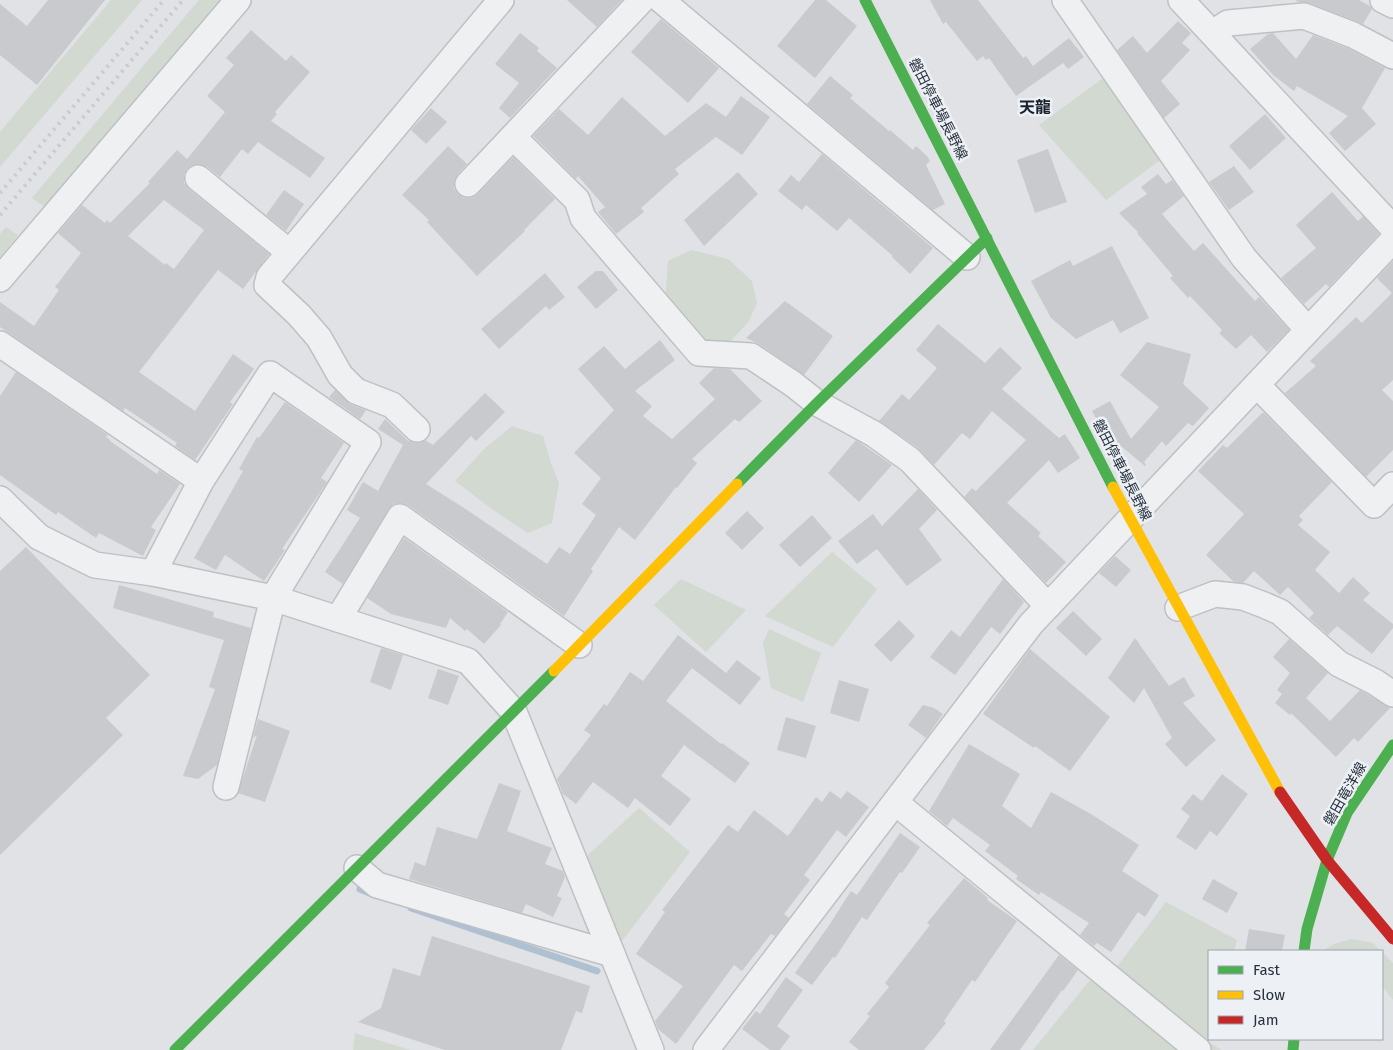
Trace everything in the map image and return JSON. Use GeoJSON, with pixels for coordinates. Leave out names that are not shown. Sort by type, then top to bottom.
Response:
{"type":"FeatureCollection","features":[{"type":"Feature","properties":{"kind":"street"},"geometry":{"type":"LineString","coordinates":[[0,279],[238,0]]}},
{"type":"Feature","properties":{"kind":"street"},"geometry":{"type":"LineString","coordinates":[[417,429],[392,405],[356,391],[340,375],[319,338],[299,315],[267,285],[269,277],[289,252],[502,0]]}},
{"type":"Feature","properties":{"kind":"street"},"geometry":{"type":"LineString","coordinates":[[468,184],[642,0]]}},
{"type":"Feature","properties":{"kind":"street"},"geometry":{"type":"LineString","coordinates":[[661,0],[967,258]]}},
{"type":"Feature","properties":{"kind":"street","name":"磐田停車場長野線"},"geometry":{"type":"LineString","coordinates":[[865,0],[1130,521],[1282,795],[1327,860],[1393,939]]}},
{"type":"Feature","properties":{"kind":"street"},"geometry":{"type":"LineString","coordinates":[[1065,0],[1244,258],[1308,330]]}},
{"type":"Feature","properties":{"kind":"street"},"geometry":{"type":"LineString","coordinates":[[1181,0],[1393,228]]}},
{"type":"Feature","properties":{"kind":"street"},"geometry":{"type":"LineString","coordinates":[[1383,0],[1393,5]]}},
{"type":"Feature","properties":{"kind":"street"},"geometry":{"type":"LineString","coordinates":[[1213,33],[1228,23],[1304,16],[1353,35],[1393,56]]}},
{"type":"Feature","properties":{"kind":"street"},"geometry":{"type":"LineString","coordinates":[[513,137],[577,200],[583,218],[699,354],[751,356],[793,384],[817,403],[874,434],[910,460],[1048,606]]}},
{"type":"Feature","properties":{"kind":"street"},"geometry":{"type":"LineString","coordinates":[[198,178],[289,252]]}},
{"type":"Feature","properties":{"kind":"street"},"geometry":{"type":"LineString","coordinates":[[175,1050],[514,712],[817,403],[987,238]]}},
{"type":"Feature","properties":{"kind":"street"},"geometry":{"type":"LineString","coordinates":[[706,1050],[1025,632],[1393,240]]}},
{"type":"Feature","properties":{"kind":"street"},"geometry":{"type":"LineString","coordinates":[[0,344],[201,481]]}},
{"type":"Feature","properties":{"kind":"street"},"geometry":{"type":"LineString","coordinates":[[153,573],[201,481],[270,374],[368,442],[273,598],[226,787]]}},
{"type":"Feature","properties":{"kind":"street"},"geometry":{"type":"LineString","coordinates":[[1257,385],[1374,505],[1393,485]]}},
{"type":"Feature","properties":{"kind":"street"},"geometry":{"type":"LineString","coordinates":[[0,499],[39,537],[95,565],[153,573],[273,598],[468,661],[514,712],[651,1050]]}},
{"type":"Feature","properties":{"kind":"street"},"geometry":{"type":"LineString","coordinates":[[338,619],[400,517],[579,645]]}},
{"type":"Feature","properties":{"kind":"street"},"geometry":{"type":"LineString","coordinates":[[1178,608],[1215,594],[1243,597],[1264,605],[1280,612],[1338,664],[1375,682],[1393,694]]}},
{"type":"Feature","properties":{"kind":"street","name":"磐田竜洋線"},"geometry":{"type":"LineString","coordinates":[[1327,860],[1347,813],[1393,745]]}},
{"type":"Feature","properties":{"kind":"street"},"geometry":{"type":"LineString","coordinates":[[896,803],[1198,1050]]}},
{"type":"Feature","properties":{"kind":"street"},"geometry":{"type":"LineString","coordinates":[[1304,950],[1308,928],[1327,860]]}},
{"type":"Feature","properties":{"kind":"street"},"geometry":{"type":"LineString","coordinates":[[357,868],[377,885],[612,954]]}},
{"type":"Feature","properties":{"kind":"shaded area"},"geometry":{"type":"Polygon","coordinates":[[[111,0],[142,0],[0,167],[0,132],[111,0]]]}},
{"type":"Feature","properties":{"kind":"shaded area"},"geometry":{"type":"Polygon","coordinates":[[[199,0],[224,0],[46,208],[32,198],[199,0]]]}},
{"type":"Feature","properties":{"kind":"shaded area"},"geometry":{"type":"Polygon","coordinates":[[[1113,71],[1170,153],[1106,200],[1039,125],[1113,71]]]}},
{"type":"Feature","properties":{"kind":"shaded area"},"geometry":{"type":"Polygon","coordinates":[[[6,227],[18,235],[0,257],[0,234],[6,227]]]}},
{"type":"Feature","properties":{"kind":"shaded area"},"geometry":{"type":"Polygon","coordinates":[[[691,250],[728,259],[752,281],[757,303],[749,321],[719,354],[694,348],[665,302],[668,261],[691,250]]]}},
{"type":"Feature","properties":{"kind":"shaded area"},"geometry":{"type":"Polygon","coordinates":[[[512,426],[543,436],[559,483],[552,523],[528,533],[455,481],[485,448],[512,426]]]}},
{"type":"Feature","properties":{"kind":"shaded area"},"geometry":{"type":"Polygon","coordinates":[[[832,552],[877,589],[833,647],[765,616],[832,552]]]}},
{"type":"Feature","properties":{"kind":"shaded area"},"geometry":{"type":"Polygon","coordinates":[[[681,579],[746,610],[706,652],[654,605],[681,579]]]}},
{"type":"Feature","properties":{"kind":"shaded area"},"geometry":{"type":"Polygon","coordinates":[[[769,629],[821,653],[803,702],[771,688],[763,643],[769,629]]]}},
{"type":"Feature","properties":{"kind":"shaded area"},"geometry":{"type":"Polygon","coordinates":[[[639,808],[690,852],[612,954],[576,866],[639,808]]]}},
{"type":"Feature","properties":{"kind":"shaded area"},"geometry":{"type":"Polygon","coordinates":[[[1166,902],[1237,940],[1234,950],[1208,950],[1208,1040],[1221,1050],[1033,1050],[1099,969],[1110,976],[1166,902]]]}},
{"type":"Feature","properties":{"kind":"shaded area"},"geometry":{"type":"Polygon","coordinates":[[[1352,939],[1373,943],[1380,950],[1324,950],[1334,944],[1352,939]]]}},
{"type":"Feature","properties":{"kind":"shaded area"},"geometry":{"type":"Polygon","coordinates":[[[1383,953],[1393,963],[1393,1000],[1383,987],[1383,953]]]}},
{"type":"Feature","properties":{"kind":"shaded area"},"geometry":{"type":"Polygon","coordinates":[[[355,1033],[410,1050],[353,1050],[355,1033]]]}},
{"type":"Feature","properties":{"kind":"building"},"geometry":{"type":"Polygon","coordinates":[[[48,0],[105,0],[37,85],[0,55],[0,4],[27,26],[48,0]]]}},
{"type":"Feature","properties":{"kind":"building"},"geometry":{"type":"Polygon","coordinates":[[[567,0],[622,0],[597,27],[567,0]]]}},
{"type":"Feature","properties":{"kind":"building"},"geometry":{"type":"Polygon","coordinates":[[[815,0],[826,0],[857,26],[815,78],[777,46],[815,0]]]}},
{"type":"Feature","properties":{"kind":"building"},"geometry":{"type":"Polygon","coordinates":[[[930,0],[978,0],[1023,58],[1026,56],[1033,66],[1069,38],[1084,57],[1068,69],[1063,63],[1016,96],[989,58],[986,60],[983,56],[977,61],[946,22],[943,24],[930,0]]]}},
{"type":"Feature","properties":{"kind":"building"},"geometry":{"type":"Polygon","coordinates":[[[1295,0],[1359,0],[1372,9],[1363,24],[1309,3],[1295,0]]]}},
{"type":"Feature","properties":{"kind":"building"},"geometry":{"type":"Polygon","coordinates":[[[661,19],[719,68],[688,103],[631,52],[661,19]]]}},
{"type":"Feature","properties":{"kind":"building"},"geometry":{"type":"Polygon","coordinates":[[[1178,21],[1191,33],[1182,43],[1190,50],[1161,81],[1180,104],[1164,118],[1117,50],[1133,36],[1147,53],[1178,21]]]}},
{"type":"Feature","properties":{"kind":"building"},"geometry":{"type":"Polygon","coordinates":[[[251,30],[286,61],[291,55],[310,72],[275,112],[277,114],[271,121],[325,158],[310,178],[258,142],[248,154],[242,149],[220,177],[200,164],[192,165],[184,175],[184,183],[189,189],[269,254],[243,289],[218,270],[139,372],[195,411],[233,354],[254,369],[230,402],[233,404],[195,460],[175,446],[177,443],[125,408],[123,411],[0,327],[0,302],[34,326],[59,290],[55,287],[81,253],[58,233],[82,205],[105,223],[107,220],[110,223],[150,183],[148,182],[177,150],[187,159],[225,112],[207,96],[234,65],[226,58],[251,30]],[[164,200],[128,236],[165,265],[166,263],[174,269],[204,230],[164,200]]]}},
{"type":"Feature","properties":{"kind":"building"},"geometry":{"type":"Polygon","coordinates":[[[520,33],[539,48],[537,51],[557,68],[510,118],[499,108],[519,83],[495,64],[520,33]]]}},
{"type":"Feature","properties":{"kind":"building"},"geometry":{"type":"Polygon","coordinates":[[[1273,33],[1296,59],[1313,35],[1347,48],[1385,68],[1362,108],[1376,124],[1345,151],[1329,133],[1348,116],[1297,86],[1294,91],[1273,75],[1250,49],[1268,34],[1273,33]]]}},
{"type":"Feature","properties":{"kind":"building"},"geometry":{"type":"Polygon","coordinates":[[[830,76],[853,95],[850,98],[889,131],[913,150],[916,146],[927,156],[930,161],[926,165],[945,204],[933,210],[807,104],[830,76]]]}},
{"type":"Feature","properties":{"kind":"building"},"geometry":{"type":"Polygon","coordinates":[[[741,96],[770,117],[742,155],[716,137],[675,169],[679,174],[641,208],[644,212],[616,234],[598,212],[605,207],[578,176],[576,179],[533,136],[559,109],[588,135],[622,97],[665,136],[706,103],[726,117],[741,96]]]}},
{"type":"Feature","properties":{"kind":"building"},"geometry":{"type":"Polygon","coordinates":[[[431,108],[447,122],[426,144],[411,130],[431,108]]]}},
{"type":"Feature","properties":{"kind":"building"},"geometry":{"type":"Polygon","coordinates":[[[1265,114],[1286,138],[1250,170],[1229,146],[1265,114]]]}},
{"type":"Feature","properties":{"kind":"building"},"geometry":{"type":"Polygon","coordinates":[[[448,146],[467,164],[454,181],[454,189],[464,198],[472,198],[478,194],[513,157],[555,199],[525,231],[477,276],[427,222],[429,220],[402,195],[448,146]]]}},
{"type":"Feature","properties":{"kind":"building"},"geometry":{"type":"Polygon","coordinates":[[[1048,149],[1067,202],[1035,213],[1017,160],[1048,149]]]}},
{"type":"Feature","properties":{"kind":"building"},"geometry":{"type":"Polygon","coordinates":[[[822,154],[933,248],[910,274],[893,256],[849,218],[837,231],[806,205],[802,210],[778,191],[791,175],[799,182],[822,154]]]}},
{"type":"Feature","properties":{"kind":"building"},"geometry":{"type":"Polygon","coordinates":[[[1234,166],[1254,192],[1229,210],[1209,182],[1234,166]]]}},
{"type":"Feature","properties":{"kind":"building"},"geometry":{"type":"Polygon","coordinates":[[[738,172],[758,194],[704,246],[684,220],[738,172]]]}},
{"type":"Feature","properties":{"kind":"building"},"geometry":{"type":"Polygon","coordinates":[[[1158,174],[1166,184],[1172,180],[1184,196],[1162,214],[1194,251],[1203,243],[1255,301],[1259,297],[1289,330],[1267,352],[1251,335],[1236,349],[1219,333],[1222,330],[1170,278],[1173,276],[1138,232],[1119,213],[1147,194],[1141,187],[1158,174]]]}},
{"type":"Feature","properties":{"kind":"building"},"geometry":{"type":"Polygon","coordinates":[[[284,190],[304,204],[286,231],[266,215],[284,190]]]}},
{"type":"Feature","properties":{"kind":"building"},"geometry":{"type":"Polygon","coordinates":[[[1332,192],[1358,221],[1363,216],[1379,234],[1329,287],[1326,284],[1304,304],[1281,278],[1316,248],[1296,225],[1332,192]]]}},
{"type":"Feature","properties":{"kind":"building"},"geometry":{"type":"Polygon","coordinates":[[[1112,246],[1149,318],[1120,333],[1113,320],[1076,339],[1051,318],[1031,281],[1070,260],[1073,266],[1112,246]]]}},
{"type":"Feature","properties":{"kind":"building"},"geometry":{"type":"Polygon","coordinates":[[[1393,261],[1393,380],[1382,390],[1393,401],[1393,450],[1366,477],[1285,393],[1316,366],[1310,361],[1356,317],[1362,323],[1392,293],[1377,278],[1393,261]]]}},
{"type":"Feature","properties":{"kind":"building"},"geometry":{"type":"Polygon","coordinates":[[[596,271],[603,271],[618,290],[596,309],[577,287],[596,271]]]}},
{"type":"Feature","properties":{"kind":"building"},"geometry":{"type":"Polygon","coordinates":[[[545,273],[565,297],[549,310],[546,306],[499,349],[481,329],[545,273]]]}},
{"type":"Feature","properties":{"kind":"building"},"geometry":{"type":"Polygon","coordinates":[[[785,301],[833,336],[804,375],[759,344],[746,338],[785,301]]]}},
{"type":"Feature","properties":{"kind":"building"},"geometry":{"type":"Polygon","coordinates":[[[938,324],[985,363],[1000,347],[1022,368],[1002,389],[1059,438],[1065,434],[1080,458],[1058,473],[1049,460],[1007,503],[1041,533],[1038,536],[1066,562],[1046,583],[964,497],[972,488],[976,491],[1026,440],[992,411],[970,439],[962,433],[934,465],[918,448],[879,421],[902,394],[909,400],[937,368],[916,350],[938,324]]]}},
{"type":"Feature","properties":{"kind":"building"},"geometry":{"type":"Polygon","coordinates":[[[660,340],[675,360],[635,391],[652,406],[643,416],[672,439],[715,399],[699,383],[714,368],[730,369],[762,401],[739,422],[735,419],[692,459],[697,463],[635,540],[619,527],[591,569],[593,571],[564,616],[408,505],[402,503],[394,504],[388,510],[343,584],[325,572],[360,518],[347,510],[363,482],[378,491],[403,445],[378,429],[385,419],[407,440],[421,443],[425,440],[433,445],[485,393],[505,412],[476,441],[471,436],[426,484],[547,564],[559,547],[570,554],[596,515],[582,504],[601,478],[574,453],[614,410],[578,369],[604,346],[625,369],[660,340]]]}},
{"type":"Feature","properties":{"kind":"building"},"geometry":{"type":"Polygon","coordinates":[[[1147,342],[1191,354],[1183,384],[1209,408],[1193,426],[1188,423],[1166,446],[1162,441],[1144,462],[1145,466],[1104,432],[1092,411],[1110,401],[1131,439],[1159,407],[1120,375],[1147,342]]]}},
{"type":"Feature","properties":{"kind":"building"},"geometry":{"type":"Polygon","coordinates":[[[16,372],[108,435],[106,437],[110,441],[157,474],[159,470],[180,484],[151,527],[156,530],[143,556],[99,533],[96,538],[58,512],[56,515],[0,475],[0,396],[16,372]]]}},
{"type":"Feature","properties":{"kind":"building"},"geometry":{"type":"Polygon","coordinates":[[[335,390],[350,404],[366,410],[360,419],[329,397],[335,390]]]}},
{"type":"Feature","properties":{"kind":"building"},"geometry":{"type":"Polygon","coordinates":[[[285,402],[344,443],[321,478],[327,482],[282,549],[285,550],[264,581],[225,555],[216,570],[194,558],[243,471],[239,469],[257,437],[259,438],[285,402]]]}},
{"type":"Feature","properties":{"kind":"building"},"geometry":{"type":"Polygon","coordinates":[[[1262,413],[1332,482],[1299,516],[1303,520],[1298,525],[1330,552],[1315,570],[1339,593],[1353,577],[1370,593],[1363,600],[1393,624],[1393,628],[1372,654],[1337,626],[1328,635],[1309,618],[1314,613],[1288,587],[1280,595],[1254,571],[1243,583],[1234,582],[1206,555],[1244,514],[1198,471],[1223,445],[1227,448],[1262,413]]]}},
{"type":"Feature","properties":{"kind":"building"},"geometry":{"type":"Polygon","coordinates":[[[856,440],[892,465],[859,502],[828,473],[856,440]]]}},
{"type":"Feature","properties":{"kind":"building"},"geometry":{"type":"Polygon","coordinates":[[[918,489],[937,510],[919,529],[942,560],[907,586],[877,549],[857,564],[838,541],[873,514],[882,526],[918,489]]]}},
{"type":"Feature","properties":{"kind":"building"},"geometry":{"type":"Polygon","coordinates":[[[747,511],[764,528],[742,550],[725,533],[747,511]]]}},
{"type":"Feature","properties":{"kind":"building"},"geometry":{"type":"Polygon","coordinates":[[[812,515],[832,538],[800,567],[779,545],[812,515]]]}},
{"type":"Feature","properties":{"kind":"building"},"geometry":{"type":"Polygon","coordinates":[[[404,538],[508,612],[501,625],[484,644],[467,629],[465,631],[450,618],[446,628],[391,614],[367,598],[404,538]]]}},
{"type":"Feature","properties":{"kind":"building"},"geometry":{"type":"Polygon","coordinates":[[[26,547],[150,675],[106,718],[123,735],[0,855],[0,571],[26,547]]]}},
{"type":"Feature","properties":{"kind":"building"},"geometry":{"type":"Polygon","coordinates":[[[1115,556],[1131,570],[1116,587],[1099,573],[1115,556]]]}},
{"type":"Feature","properties":{"kind":"building"},"geometry":{"type":"Polygon","coordinates":[[[1003,579],[1024,602],[1000,634],[991,627],[955,675],[930,657],[951,630],[960,637],[1003,579]]]}},
{"type":"Feature","properties":{"kind":"building"},"geometry":{"type":"Polygon","coordinates":[[[119,585],[214,612],[213,617],[251,628],[217,765],[198,779],[183,776],[215,689],[209,687],[224,640],[113,608],[119,585]]]}},
{"type":"Feature","properties":{"kind":"building"},"geometry":{"type":"Polygon","coordinates":[[[1073,611],[1102,639],[1086,656],[1056,628],[1073,611]]]}},
{"type":"Feature","properties":{"kind":"building"},"geometry":{"type":"Polygon","coordinates":[[[899,620],[915,636],[891,662],[874,645],[899,620]]]}},
{"type":"Feature","properties":{"kind":"building"},"geometry":{"type":"Polygon","coordinates":[[[678,635],[726,673],[737,660],[761,678],[740,705],[692,668],[666,701],[721,744],[750,763],[735,783],[684,745],[661,776],[691,799],[670,826],[635,798],[628,808],[593,782],[576,804],[563,794],[557,779],[591,735],[584,730],[604,704],[607,706],[630,672],[643,681],[678,635]]]}},
{"type":"Feature","properties":{"kind":"building"},"geometry":{"type":"Polygon","coordinates":[[[1135,638],[1169,686],[1184,677],[1195,696],[1183,703],[1216,740],[1186,767],[1165,744],[1172,738],[1144,688],[1134,703],[1108,678],[1135,638]]]}},
{"type":"Feature","properties":{"kind":"building"},"geometry":{"type":"Polygon","coordinates":[[[1289,639],[1328,673],[1306,698],[1330,721],[1360,690],[1390,708],[1358,742],[1354,738],[1336,757],[1291,713],[1290,715],[1275,703],[1282,694],[1277,690],[1290,673],[1273,657],[1289,639]]]}},
{"type":"Feature","properties":{"kind":"building"},"geometry":{"type":"Polygon","coordinates":[[[381,648],[403,655],[391,690],[370,682],[381,648]]]}},
{"type":"Feature","properties":{"kind":"building"},"geometry":{"type":"Polygon","coordinates":[[[1030,649],[1110,717],[1070,771],[1035,746],[1034,748],[983,714],[1030,649]]]}},
{"type":"Feature","properties":{"kind":"building"},"geometry":{"type":"Polygon","coordinates":[[[438,669],[459,676],[448,705],[428,698],[438,669]]]}},
{"type":"Feature","properties":{"kind":"building"},"geometry":{"type":"Polygon","coordinates":[[[839,680],[869,689],[859,722],[830,713],[839,680]]]}},
{"type":"Feature","properties":{"kind":"building"},"geometry":{"type":"Polygon","coordinates":[[[923,705],[934,708],[943,714],[926,738],[908,725],[923,705]]]}},
{"type":"Feature","properties":{"kind":"building"},"geometry":{"type":"Polygon","coordinates":[[[786,717],[816,726],[806,758],[777,750],[786,717]]]}},
{"type":"Feature","properties":{"kind":"building"},"geometry":{"type":"Polygon","coordinates":[[[258,719],[290,731],[265,802],[238,793],[257,735],[253,738],[258,719]]]}},
{"type":"Feature","properties":{"kind":"building"},"geometry":{"type":"Polygon","coordinates":[[[969,744],[1020,774],[1002,806],[1031,828],[1051,792],[1091,814],[1139,845],[1122,871],[1159,895],[1145,917],[1138,912],[1111,952],[1097,943],[1094,946],[1080,935],[1089,923],[1041,892],[1039,895],[1016,879],[1018,876],[985,851],[990,845],[953,818],[947,826],[929,811],[969,744]]]}},
{"type":"Feature","properties":{"kind":"building"},"geometry":{"type":"Polygon","coordinates":[[[1222,774],[1248,794],[1217,836],[1210,831],[1196,850],[1176,837],[1190,816],[1181,809],[1193,794],[1202,801],[1222,774]]]}},
{"type":"Feature","properties":{"kind":"building"},"geometry":{"type":"Polygon","coordinates":[[[499,783],[521,791],[507,831],[552,848],[545,864],[563,871],[565,877],[557,896],[562,898],[553,917],[526,904],[522,913],[409,879],[415,862],[425,866],[437,827],[477,839],[499,783]]]}},
{"type":"Feature","properties":{"kind":"building"},"geometry":{"type":"Polygon","coordinates":[[[830,791],[841,799],[847,791],[869,807],[846,837],[837,830],[804,875],[810,880],[784,914],[789,918],[775,936],[771,934],[742,971],[734,965],[676,1044],[658,1029],[655,1021],[683,986],[636,954],[665,912],[662,910],[728,825],[738,832],[754,810],[788,836],[816,797],[822,802],[830,791]]]}},
{"type":"Feature","properties":{"kind":"building"},"geometry":{"type":"Polygon","coordinates":[[[900,833],[920,847],[867,920],[862,917],[835,958],[833,957],[812,985],[795,973],[851,891],[857,895],[900,833]]]}},
{"type":"Feature","properties":{"kind":"building"},"geometry":{"type":"Polygon","coordinates":[[[964,878],[988,898],[987,900],[1017,921],[975,982],[972,980],[944,1021],[946,1023],[924,1050],[859,1050],[849,1042],[870,1016],[867,1014],[889,987],[885,983],[930,925],[927,923],[964,878]]]}},
{"type":"Feature","properties":{"kind":"building"},"geometry":{"type":"Polygon","coordinates":[[[1213,879],[1238,893],[1227,913],[1202,899],[1213,879]]]}},
{"type":"Feature","properties":{"kind":"building"},"geometry":{"type":"Polygon","coordinates":[[[1249,929],[1285,935],[1282,950],[1245,950],[1249,929]]]}},
{"type":"Feature","properties":{"kind":"building"},"geometry":{"type":"Polygon","coordinates":[[[432,936],[590,986],[582,1013],[576,1011],[561,1050],[445,1050],[358,1022],[381,1008],[393,968],[420,976],[432,936]]]}},
{"type":"Feature","properties":{"kind":"building"},"geometry":{"type":"Polygon","coordinates":[[[1059,955],[1078,970],[1063,991],[1020,1050],[990,1050],[1059,955]]]}},
{"type":"Feature","properties":{"kind":"building"},"geometry":{"type":"Polygon","coordinates":[[[786,977],[803,990],[777,1026],[790,1036],[780,1050],[770,1050],[742,1029],[756,1011],[760,1014],[786,977]]]}},
{"type":"Feature","properties":{"kind":"waterway"},"geometry":{"type":"LineString","coordinates":[[360,889],[372,894]]}},
{"type":"Feature","properties":{"kind":"waterway"},"geometry":{"type":"LineString","coordinates":[[411,908],[597,971]]}},
{"type":"Feature","properties":{"kind":"railway"},"geometry":{"type":"LineString","coordinates":[[0,193],[164,0]]}},
{"type":"Feature","properties":{"kind":"railway"},"geometry":{"type":"LineString","coordinates":[[0,215],[183,0]]}},
{"type":"Feature","properties":{"kind":"traffic: fast"},"geometry":{"type":"LineString","coordinates":[[865,0],[1113,487]]}},
{"type":"Feature","properties":{"kind":"traffic: fast"},"geometry":{"type":"LineString","coordinates":[[737,484],[817,403],[987,238]]}},
{"type":"Feature","properties":{"kind":"traffic: fast"},"geometry":{"type":"LineString","coordinates":[[175,1050],[554,671]]}},
{"type":"Feature","properties":{"kind":"traffic: fast"},"geometry":{"type":"LineString","coordinates":[[1304,950],[1307,929],[1327,860],[1347,813],[1393,745]]}},
{"type":"Feature","properties":{"kind":"traffic: fast"},"geometry":{"type":"LineString","coordinates":[[1293,1050],[1294,1040]]}},
{"type":"Feature","properties":{"kind":"traffic: slow"},"geometry":{"type":"LineString","coordinates":[[554,671],[737,484]]}},
{"type":"Feature","properties":{"kind":"traffic: slow"},"geometry":{"type":"LineString","coordinates":[[1113,487],[1280,792]]}},
{"type":"Feature","properties":{"kind":"traffic: jam"},"geometry":{"type":"LineString","coordinates":[[1280,792],[1327,860],[1393,939]]}},
{"type":"Feature","properties":{"kind":"district","name":"天龍"},"geometry":{"type":"Point","coordinates":[1035,107]}}]}
